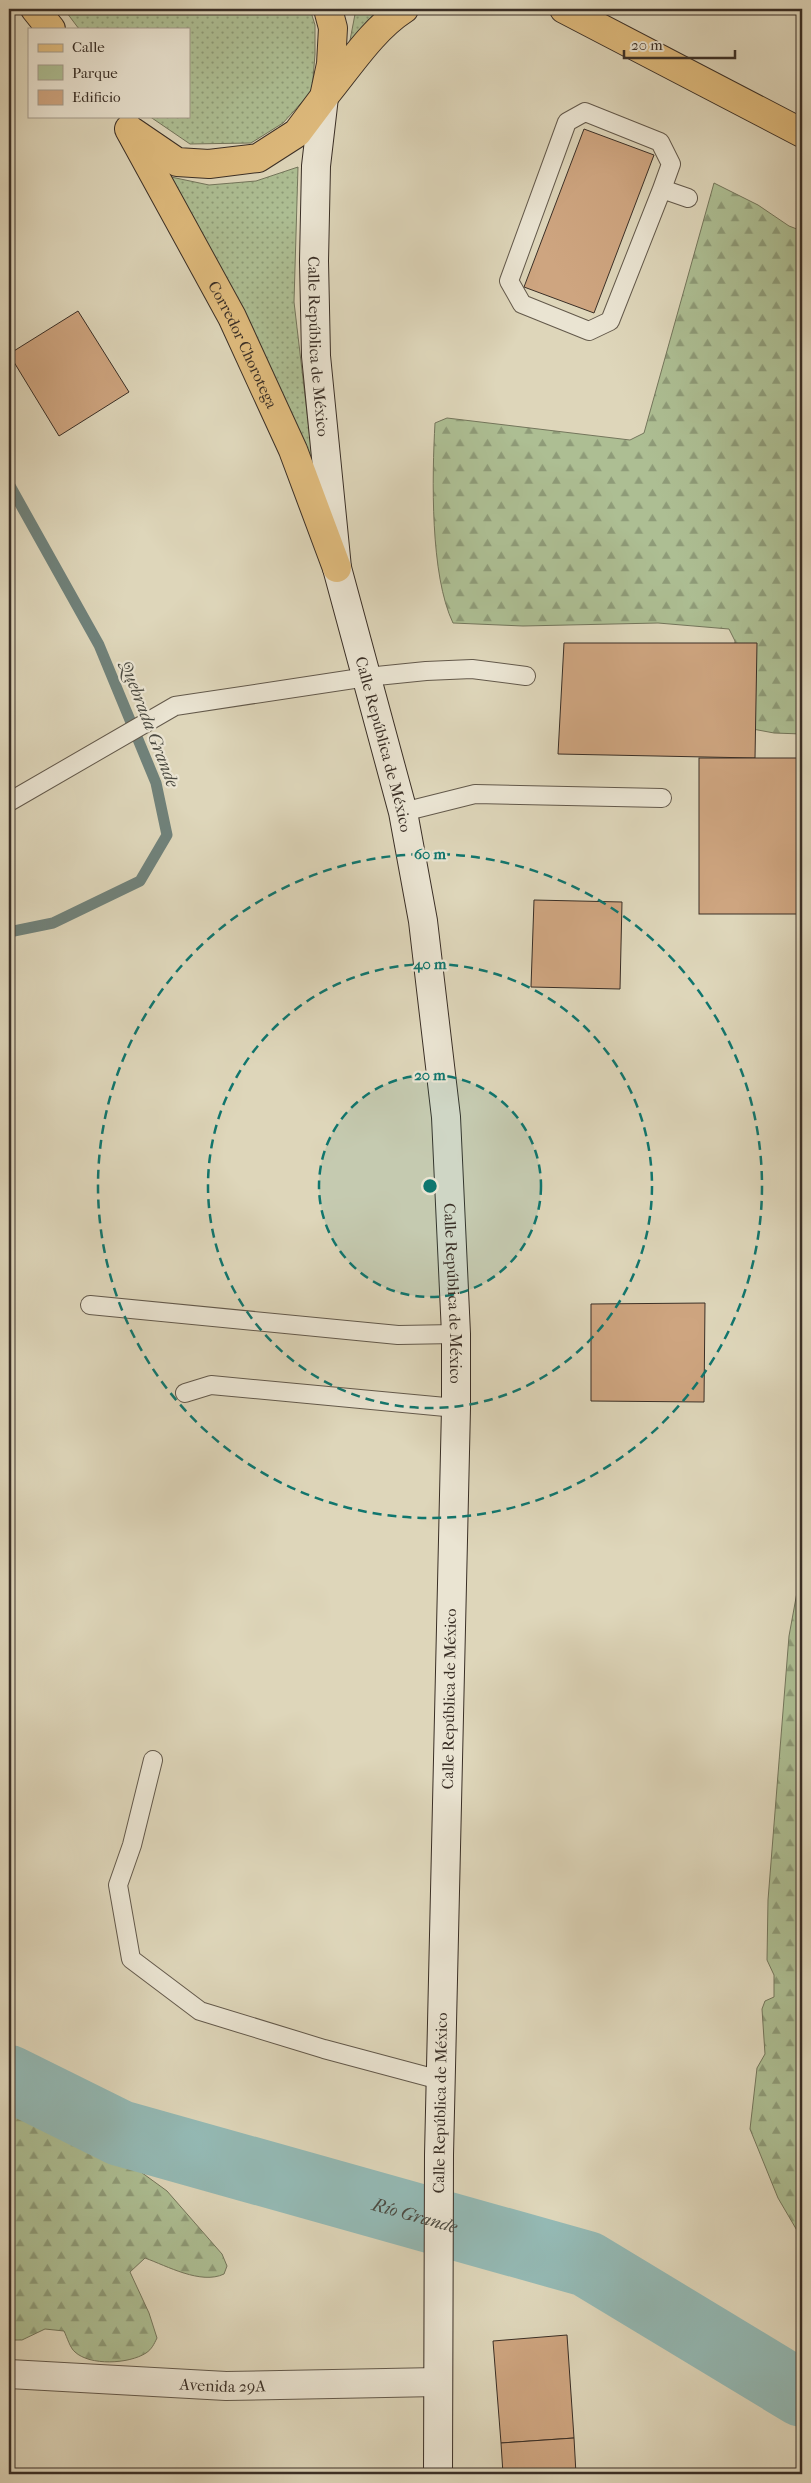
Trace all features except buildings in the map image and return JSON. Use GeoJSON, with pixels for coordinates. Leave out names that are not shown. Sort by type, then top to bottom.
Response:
{"type":"FeatureCollection","features":[{"type":"Feature","properties":{"kind":"main road"},"geometry":{"type":"LineString","coordinates":[[35,9],[50,28]]}},
{"type":"Feature","properties":{"kind":"main road"},"geometry":{"type":"LineString","coordinates":[[124,123],[177,162],[210,164],[258,158],[297,133],[324,96],[371,40],[394,15],[404,9]]}},
{"type":"Feature","properties":{"kind":"main road"},"geometry":{"type":"LineString","coordinates":[[564,9],[802,133]]}},
{"type":"Feature","properties":{"kind":"main road"},"geometry":{"type":"LineString","coordinates":[[324,96],[331,64],[333,15]]}},
{"type":"Feature","properties":{"kind":"main road","name":"Calle República de México"},"geometry":{"type":"LineString","coordinates":[[324,96],[316,166],[316,356],[337,568],[403,812],[423,921],[446,1117],[456,1334],[456,1408],[440,2080],[438,2474]]}},
{"type":"Feature","properties":{"kind":"main road","name":"Corredor Chorotega"},"geometry":{"type":"LineString","coordinates":[[124,123],[232,317],[293,450],[337,568]]}},
{"type":"Feature","properties":{"kind":"main road","name":"Avenida 29A"},"geometry":{"type":"LineString","coordinates":[[9,2374],[226,2386],[438,2382]]}},
{"type":"Feature","properties":{"kind":"lane"},"geometry":{"type":"LineString","coordinates":[[585,112],[660,142],[671,164],[662,188],[610,321],[588,331],[522,304],[509,281],[567,122],[585,112]]}},
{"type":"Feature","properties":{"kind":"lane"},"geometry":{"type":"LineString","coordinates":[[662,188],[688,198]]}},
{"type":"Feature","properties":{"kind":"lane"},"geometry":{"type":"LineString","coordinates":[[9,802],[175,706],[367,677],[472,669],[526,676]]}},
{"type":"Feature","properties":{"kind":"lane"},"geometry":{"type":"LineString","coordinates":[[403,812],[475,794],[662,798]]}},
{"type":"Feature","properties":{"kind":"lane"},"geometry":{"type":"LineString","coordinates":[[90,1305],[398,1335],[456,1334]]}},
{"type":"Feature","properties":{"kind":"lane"},"geometry":{"type":"LineString","coordinates":[[185,1393],[211,1385],[456,1408]]}},
{"type":"Feature","properties":{"kind":"lane"},"geometry":{"type":"LineString","coordinates":[[153,1760],[132,1845],[118,1885],[131,1959],[200,2011],[324,2049],[440,2080]]}},
{"type":"Feature","properties":{"kind":"green space"},"geometry":{"type":"Polygon","coordinates":[[[64,9],[310,9],[315,25],[312,91],[283,123],[251,143],[190,144],[152,118],[190,118],[190,28],[78,28],[64,9]]]}},
{"type":"Feature","properties":{"kind":"green space"},"geometry":{"type":"Polygon","coordinates":[[[356,9],[384,9],[347,56],[356,9]]]}},
{"type":"Feature","properties":{"kind":"green space"},"geometry":{"type":"Polygon","coordinates":[[[298,167],[294,302],[315,481],[266,362],[171,177],[209,185],[256,181],[298,167]]]}},
{"type":"Feature","properties":{"kind":"green space"},"geometry":{"type":"Polygon","coordinates":[[[714,183],[758,205],[789,226],[802,231],[802,734],[774,733],[742,727],[734,662],[735,641],[729,629],[658,623],[523,626],[453,623],[440,579],[436,553],[433,497],[435,423],[447,418],[630,440],[644,433],[714,183]]]}},
{"type":"Feature","properties":{"kind":"green space"},"geometry":{"type":"Polygon","coordinates":[[[802,1565],[802,2239],[778,2198],[750,2129],[757,2068],[765,2054],[762,2009],[765,2001],[774,1997],[774,1975],[767,1960],[768,1900],[789,1636],[802,1565]]]}},
{"type":"Feature","properties":{"kind":"green space"},"geometry":{"type":"Polygon","coordinates":[[[9,2076],[167,2191],[222,2254],[227,2266],[224,2274],[215,2277],[195,2276],[145,2258],[130,2272],[149,2313],[157,2338],[150,2350],[139,2357],[110,2362],[90,2360],[73,2350],[64,2331],[45,2329],[22,2340],[9,2340],[9,2076]]]}},
{"type":"Feature","properties":{"kind":"waterway","name":"Quebrada Grande"},"geometry":{"type":"LineString","coordinates":[[9,484],[99,645],[156,783],[167,835],[140,881],[53,923],[9,932]]}},
{"type":"Feature","properties":{"kind":"waterway","name":"Río Grande"},"geometry":{"type":"LineString","coordinates":[[9,2078],[120,2133],[587,2264],[802,2394]]}}]}
